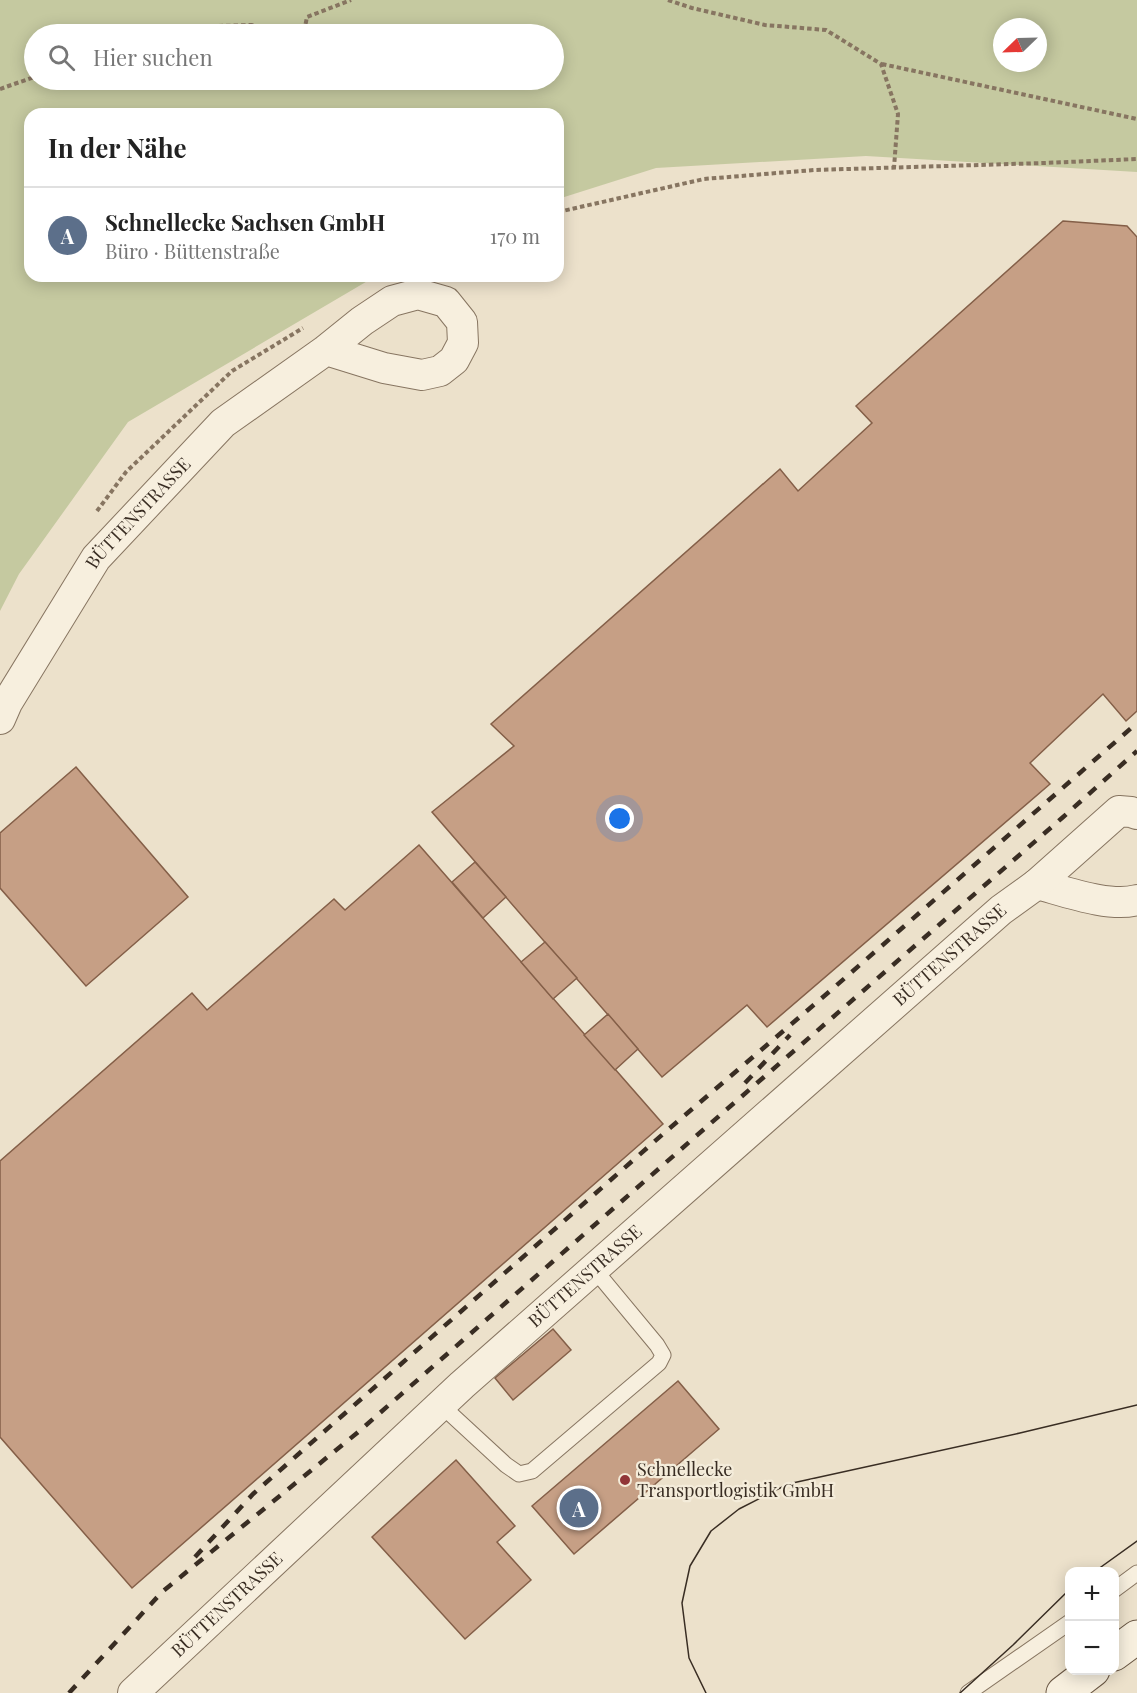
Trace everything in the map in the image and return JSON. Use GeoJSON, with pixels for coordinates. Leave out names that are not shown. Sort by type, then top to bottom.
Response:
{"type":"FeatureCollection","features":[{"type":"Feature","properties":{"kind":"street","name":"BÜTTENSTRASSE"},"geometry":{"type":"LineString","coordinates":[[0,719],[7,703],[96,558],[223,423],[326,350]]}},
{"type":"Feature","properties":{"kind":"street","name":"BÜTTENSTRASSE"},"geometry":{"type":"LineString","coordinates":[[146,1689],[441,1405],[594,1269],[1002,910],[1036,884],[1119,811],[1137,814]]}},
{"type":"Feature","properties":{"kind":"street"},"geometry":{"type":"LineString","coordinates":[[1036,884],[1106,901],[1128,903],[1137,900]]}},
{"type":"Feature","properties":{"kind":"street"},"geometry":{"type":"LineString","coordinates":[[1119,1650],[1137,1637]]}},
{"type":"Feature","properties":{"kind":"street"},"geometry":{"type":"LineString","coordinates":[[1063,1693],[1088,1675]]}},
{"type":"Feature","properties":{"kind":"lane"},"geometry":{"type":"LineString","coordinates":[[441,1405],[506,1465],[519,1474],[532,1471],[659,1363],[663,1355],[657,1345],[594,1269]]}},
{"type":"Feature","properties":{"kind":"lane"},"geometry":{"type":"LineString","coordinates":[[1119,1586],[1137,1573]]}},
{"type":"Feature","properties":{"kind":"lane"},"geometry":{"type":"LineString","coordinates":[[968,1693],[1065,1625]]}},
{"type":"Feature","properties":{"kind":"path"},"geometry":{"type":"LineString","coordinates":[[306,24],[307,17],[351,0]]}},
{"type":"Feature","properties":{"kind":"path"},"geometry":{"type":"LineString","coordinates":[[668,0],[765,25],[826,30],[882,63],[1137,119]]}},
{"type":"Feature","properties":{"kind":"path"},"geometry":{"type":"LineString","coordinates":[[882,63],[898,114],[894,168]]}},
{"type":"Feature","properties":{"kind":"path"},"geometry":{"type":"LineString","coordinates":[[0,88],[24,80]]}},
{"type":"Feature","properties":{"kind":"path"},"geometry":{"type":"LineString","coordinates":[[564,212],[704,179],[814,170],[1044,164],[1137,159]]}},
{"type":"Feature","properties":{"kind":"green space"},"geometry":{"type":"Polygon","coordinates":[[[0,0],[1137,0],[1137,172],[866,156],[656,168],[564,197],[564,108],[24,108],[24,282],[366,282],[128,422],[19,574],[0,611],[0,0]]]}},
{"type":"Feature","properties":{"kind":"building"},"geometry":{"type":"Polygon","coordinates":[[[1063,221],[1127,226],[1137,237],[1137,711],[1126,721],[1103,694],[1030,763],[1050,784],[767,1027],[747,1005],[662,1077],[432,812],[514,746],[491,724],[780,469],[798,491],[872,423],[856,406],[1063,221]]]}},
{"type":"Feature","properties":{"kind":"building"},"geometry":{"type":"Polygon","coordinates":[[[76,767],[188,897],[86,986],[0,888],[0,833],[76,767]]]}},
{"type":"Feature","properties":{"kind":"building"},"geometry":{"type":"Polygon","coordinates":[[[419,845],[663,1124],[132,1588],[0,1437],[0,1161],[192,993],[207,1010],[334,899],[345,910],[419,845]]]}},
{"type":"Feature","properties":{"kind":"building"},"geometry":{"type":"Polygon","coordinates":[[[475,862],[506,897],[483,918],[452,882],[475,862]]]}},
{"type":"Feature","properties":{"kind":"building"},"geometry":{"type":"Polygon","coordinates":[[[545,942],[577,978],[553,999],[521,962],[545,942]]]}},
{"type":"Feature","properties":{"kind":"building"},"geometry":{"type":"Polygon","coordinates":[[[608,1014],[638,1049],[615,1070],[584,1035],[608,1014]]]}},
{"type":"Feature","properties":{"kind":"building"},"geometry":{"type":"Polygon","coordinates":[[[553,1329],[571,1350],[513,1400],[495,1378],[553,1329]]]}},
{"type":"Feature","properties":{"kind":"building"},"geometry":{"type":"Polygon","coordinates":[[[678,1381],[719,1429],[574,1554],[532,1506],[678,1381]]]}},
{"type":"Feature","properties":{"kind":"building"},"geometry":{"type":"Polygon","coordinates":[[[456,1460],[515,1526],[497,1542],[531,1580],[465,1639],[372,1537],[456,1460]]]}},
{"type":"Feature","properties":{"kind":"tram line"},"geometry":{"type":"LineString","coordinates":[[706,1693],[689,1658],[682,1603],[690,1566],[711,1531],[739,1509],[788,1484],[1137,1405]]}},
{"type":"Feature","properties":{"kind":"tram line"},"geometry":{"type":"LineString","coordinates":[[1101,1567],[1137,1541]]}},
{"type":"Feature","properties":{"kind":"tram line"},"geometry":{"type":"LineString","coordinates":[[960,1693],[1065,1594]]}},
{"type":"Feature","properties":{"kind":"railway"},"geometry":{"type":"LineString","coordinates":[[195,1557],[253,1494],[663,1134],[1137,723]]}},
{"type":"Feature","properties":{"kind":"railway"},"geometry":{"type":"LineString","coordinates":[[69,1693],[162,1592],[357,1433],[1137,751]]}},
{"type":"Feature","properties":{"kind":"railway"},"geometry":{"type":"LineString","coordinates":[[745,1083],[790,1035]]}},
{"type":"Feature","properties":{"kind":"place","name":"Schnellecke Transportlogistik GmbH"},"geometry":{"type":"Point","coordinates":[625,1480]}},
{"type":"Feature","properties":{"kind":"place","name":"Schnellecke Sachsen GmbH"},"geometry":{"type":"Point","coordinates":[579,1508]}}]}
